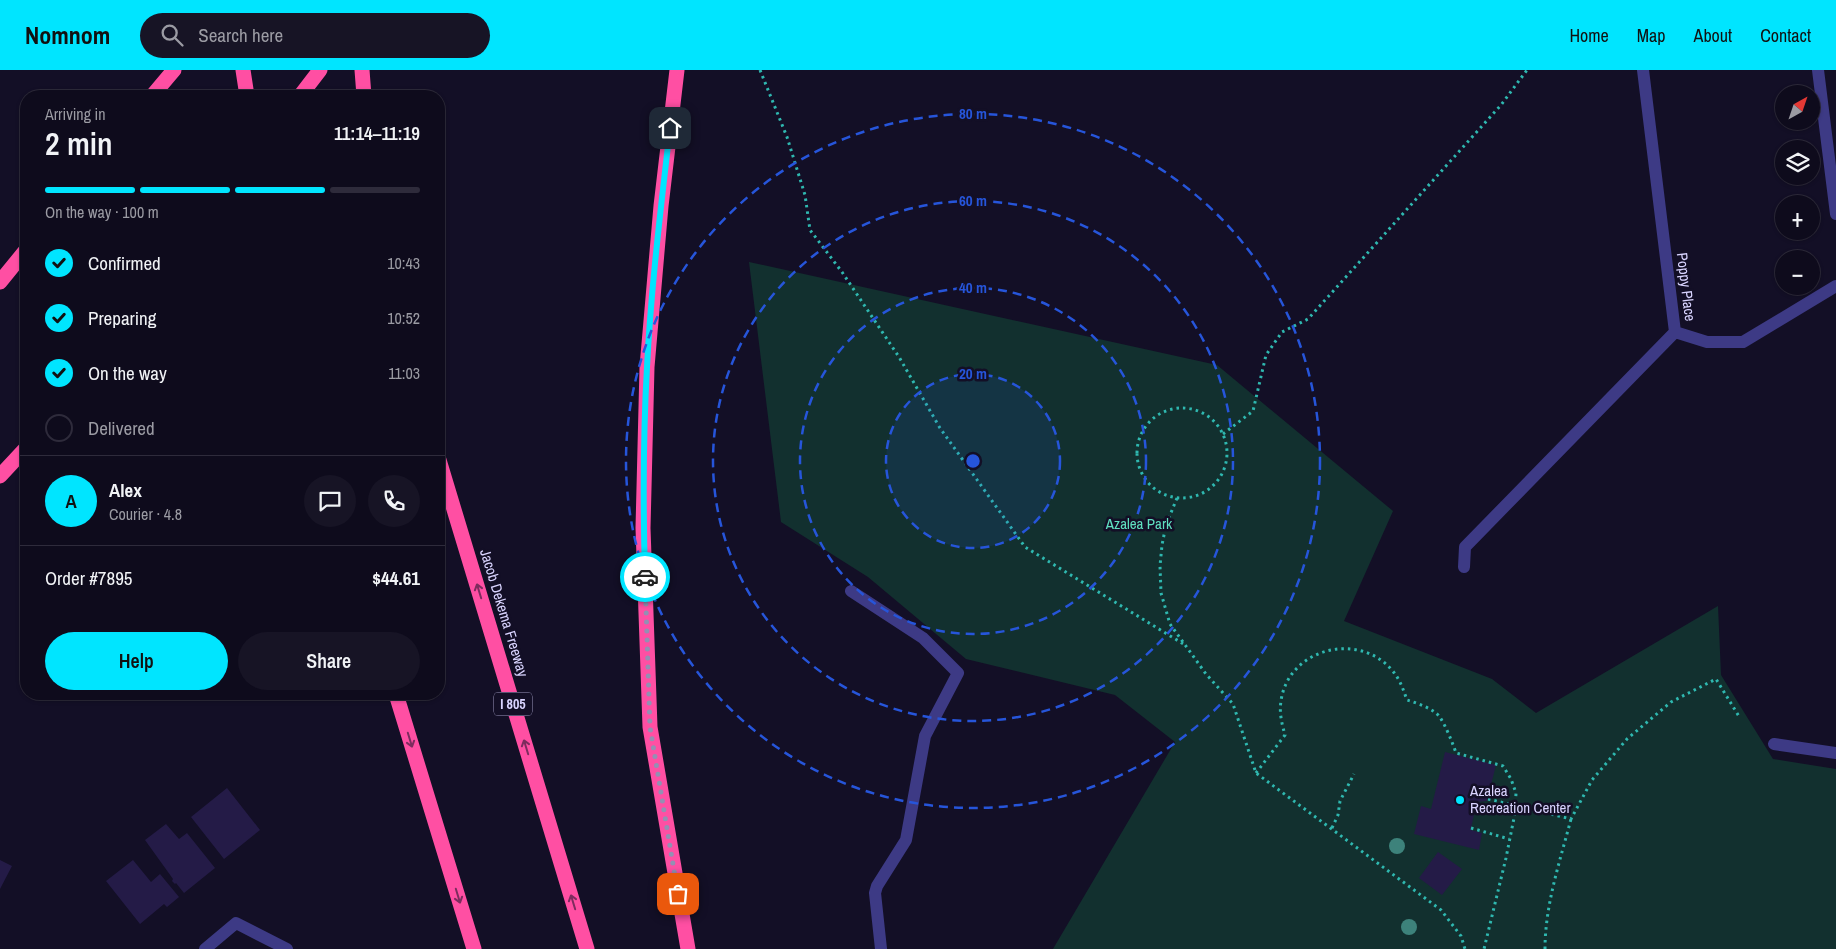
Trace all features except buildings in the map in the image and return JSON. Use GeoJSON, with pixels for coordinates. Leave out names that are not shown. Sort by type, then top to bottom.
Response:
{"type":"FeatureCollection","features":[{"type":"Feature","properties":{"kind":"highway"},"geometry":{"type":"LineString","coordinates":[[157,90],[174,70]]}},
{"type":"Feature","properties":{"kind":"highway"},"geometry":{"type":"LineString","coordinates":[[243,70],[246,90]]}},
{"type":"Feature","properties":{"kind":"highway"},"geometry":{"type":"LineString","coordinates":[[305,90],[320,70]]}},
{"type":"Feature","properties":{"kind":"highway"},"geometry":{"type":"LineString","coordinates":[[362,70],[364,90]]}},
{"type":"Feature","properties":{"kind":"highway"},"geometry":{"type":"LineString","coordinates":[[677,70],[661,206],[647,367],[643,528],[650,727],[688,949]]}},
{"type":"Feature","properties":{"kind":"highway"},"geometry":{"type":"LineString","coordinates":[[0,282],[20,257]]}},
{"type":"Feature","properties":{"kind":"highway"},"geometry":{"type":"LineString","coordinates":[[0,476],[20,454]]}},
{"type":"Feature","properties":{"kind":"highway","name":"Jacob Dekema Freeway"},"geometry":{"type":"LineString","coordinates":[[445,480],[587,949]]}},
{"type":"Feature","properties":{"kind":"highway"},"geometry":{"type":"LineString","coordinates":[[398,700],[474,949]]}},
{"type":"Feature","properties":{"kind":"street","name":"Poppy Place"},"geometry":{"type":"LineString","coordinates":[[1643,70],[1675,332],[1707,342],[1743,342],[1836,286]]}},
{"type":"Feature","properties":{"kind":"street"},"geometry":{"type":"LineString","coordinates":[[1818,70],[1836,214]]}},
{"type":"Feature","properties":{"kind":"street"},"geometry":{"type":"LineString","coordinates":[[1464,567],[1465,547],[1675,332]]}},
{"type":"Feature","properties":{"kind":"street"},"geometry":{"type":"LineString","coordinates":[[851,591],[923,638],[958,673],[925,736],[906,840],[877,886],[875,893],[881,949]]}},
{"type":"Feature","properties":{"kind":"street"},"geometry":{"type":"LineString","coordinates":[[1774,744],[1836,753]]}},
{"type":"Feature","properties":{"kind":"street"},"geometry":{"type":"LineString","coordinates":[[205,949],[236,923],[287,949]]}},
{"type":"Feature","properties":{"kind":"path"},"geometry":{"type":"LineString","coordinates":[[760,70],[792,154],[805,195],[810,230],[842,272],[899,357],[940,428],[1025,547],[1185,645]]}},
{"type":"Feature","properties":{"kind":"path"},"geometry":{"type":"LineString","coordinates":[[1223,434],[1253,411],[1266,355],[1282,332],[1308,319],[1501,105],[1527,70]]}},
{"type":"Feature","properties":{"kind":"path"},"geometry":{"type":"LineString","coordinates":[[1185,408],[1200,412],[1213,421],[1223,434],[1227,446],[1227,460],[1222,474],[1204,493],[1191,498],[1177,498],[1162,494],[1149,485],[1140,472],[1136,456],[1138,441],[1144,427],[1156,416],[1170,409],[1185,408]]}},
{"type":"Feature","properties":{"kind":"path"},"geometry":{"type":"LineString","coordinates":[[1177,498],[1166,525],[1162,545],[1161,584],[1170,624],[1206,674],[1233,704],[1256,773],[1442,910],[1461,936],[1465,949]]}},
{"type":"Feature","properties":{"kind":"path"},"geometry":{"type":"LineString","coordinates":[[1256,773],[1285,736],[1280,718],[1281,700],[1286,684],[1296,669],[1310,658],[1326,650],[1344,648],[1361,650],[1377,658],[1391,669],[1401,683],[1407,700],[1438,714],[1451,737],[1456,753],[1503,766],[1512,779],[1516,793],[1516,806],[1506,858],[1484,949]]}},
{"type":"Feature","properties":{"kind":"path"},"geometry":{"type":"LineString","coordinates":[[1546,949],[1545,933],[1554,881],[1572,818],[1592,780],[1627,739],[1671,702],[1716,679],[1740,718]]}},
{"type":"Feature","properties":{"kind":"path"},"geometry":{"type":"LineString","coordinates":[[1332,828],[1338,815],[1340,801],[1354,774]]}},
{"type":"Feature","properties":{"kind":"path"},"geometry":{"type":"LineString","coordinates":[[1488,799],[1572,818]]}},
{"type":"Feature","properties":{"kind":"path"},"geometry":{"type":"LineString","coordinates":[[1471,828],[1509,839]]}},
{"type":"Feature","properties":{"kind":"green space","name":"Azalea Park"},"geometry":{"type":"Polygon","coordinates":[[[749,262],[1217,365],[1393,511],[1344,621],[1492,679],[1536,713],[1718,606],[1721,675],[1773,759],[1836,769],[1836,949],[1053,949],[1175,742],[1115,695],[966,659],[868,577],[781,522],[749,262]]]}},
{"type":"Feature","properties":{"kind":"way so far"},"geometry":{"type":"LineString","coordinates":[[645,577],[650,727],[678,894]]}},
{"type":"Feature","properties":{"kind":"place","name":"Azalea Recreation Center"},"geometry":{"type":"Point","coordinates":[1460,800]}},
{"type":"Feature","properties":{"kind":"route"},"geometry":{"type":"LineString","coordinates":[[645,577],[643,528],[647,367],[670,128]]}}]}
